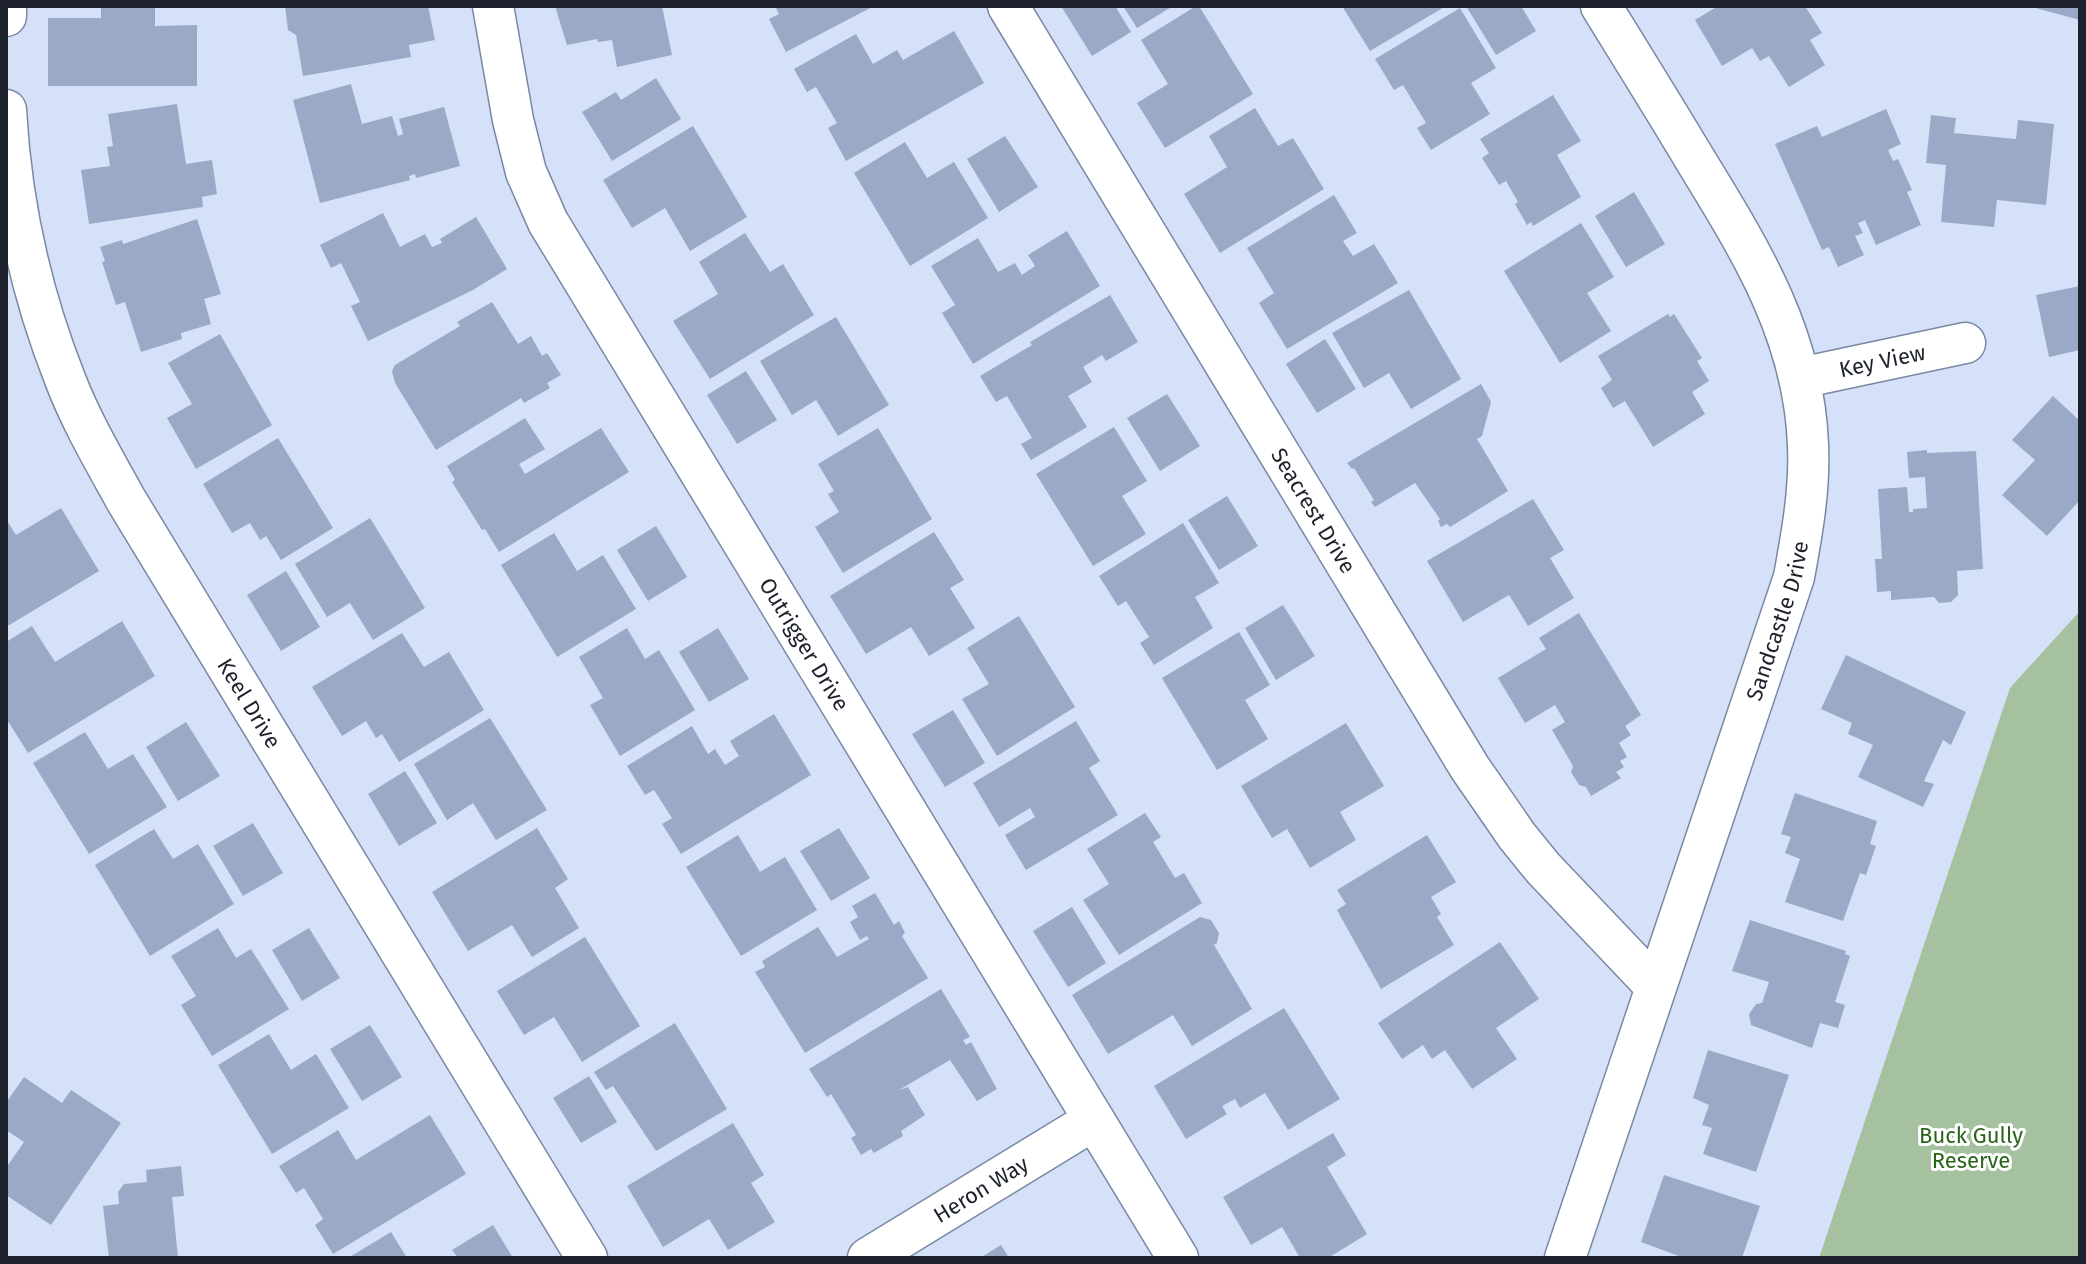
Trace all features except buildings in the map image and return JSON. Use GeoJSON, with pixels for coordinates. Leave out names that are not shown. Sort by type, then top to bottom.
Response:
{"type":"FeatureCollection","features":[{"type":"Feature","properties":{"kind":"street"},"geometry":{"type":"LineString","coordinates":[[6,6],[6,16]]}},
{"type":"Feature","properties":{"kind":"street","name":"Outrigger Drive"},"geometry":{"type":"LineString","coordinates":[[493,6],[513,120],[523,159],[548,222],[1178,1258]]}},
{"type":"Feature","properties":{"kind":"street","name":"Seacrest Drive"},"geometry":{"type":"LineString","coordinates":[[1008,6],[1470,768],[1543,868],[1656,987]]}},
{"type":"Feature","properties":{"kind":"street","name":"Sandcastle Drive"},"geometry":{"type":"LineString","coordinates":[[1565,1258],[1794,577],[1806,511],[1808,444],[1800,378],[1779,310],[1748,246],[1601,6]]}},
{"type":"Feature","properties":{"kind":"street","name":"Keel Drive"},"geometry":{"type":"LineString","coordinates":[[6,110],[15,204],[35,292],[64,378],[83,420],[126,500],[587,1258]]}},
{"type":"Feature","properties":{"kind":"street","name":"Key View"},"geometry":{"type":"LineString","coordinates":[[1800,378],[1965,343]]}},
{"type":"Feature","properties":{"kind":"street","name":"Heron Way"},"geometry":{"type":"LineString","coordinates":[[868,1258],[1094,1120]]}},
{"type":"Feature","properties":{"kind":"green space","name":"Buck Gully Reserve"},"geometry":{"type":"Polygon","coordinates":[[[2080,611],[2080,1258],[1819,1258],[2010,688],[2080,611]]]}}]}
